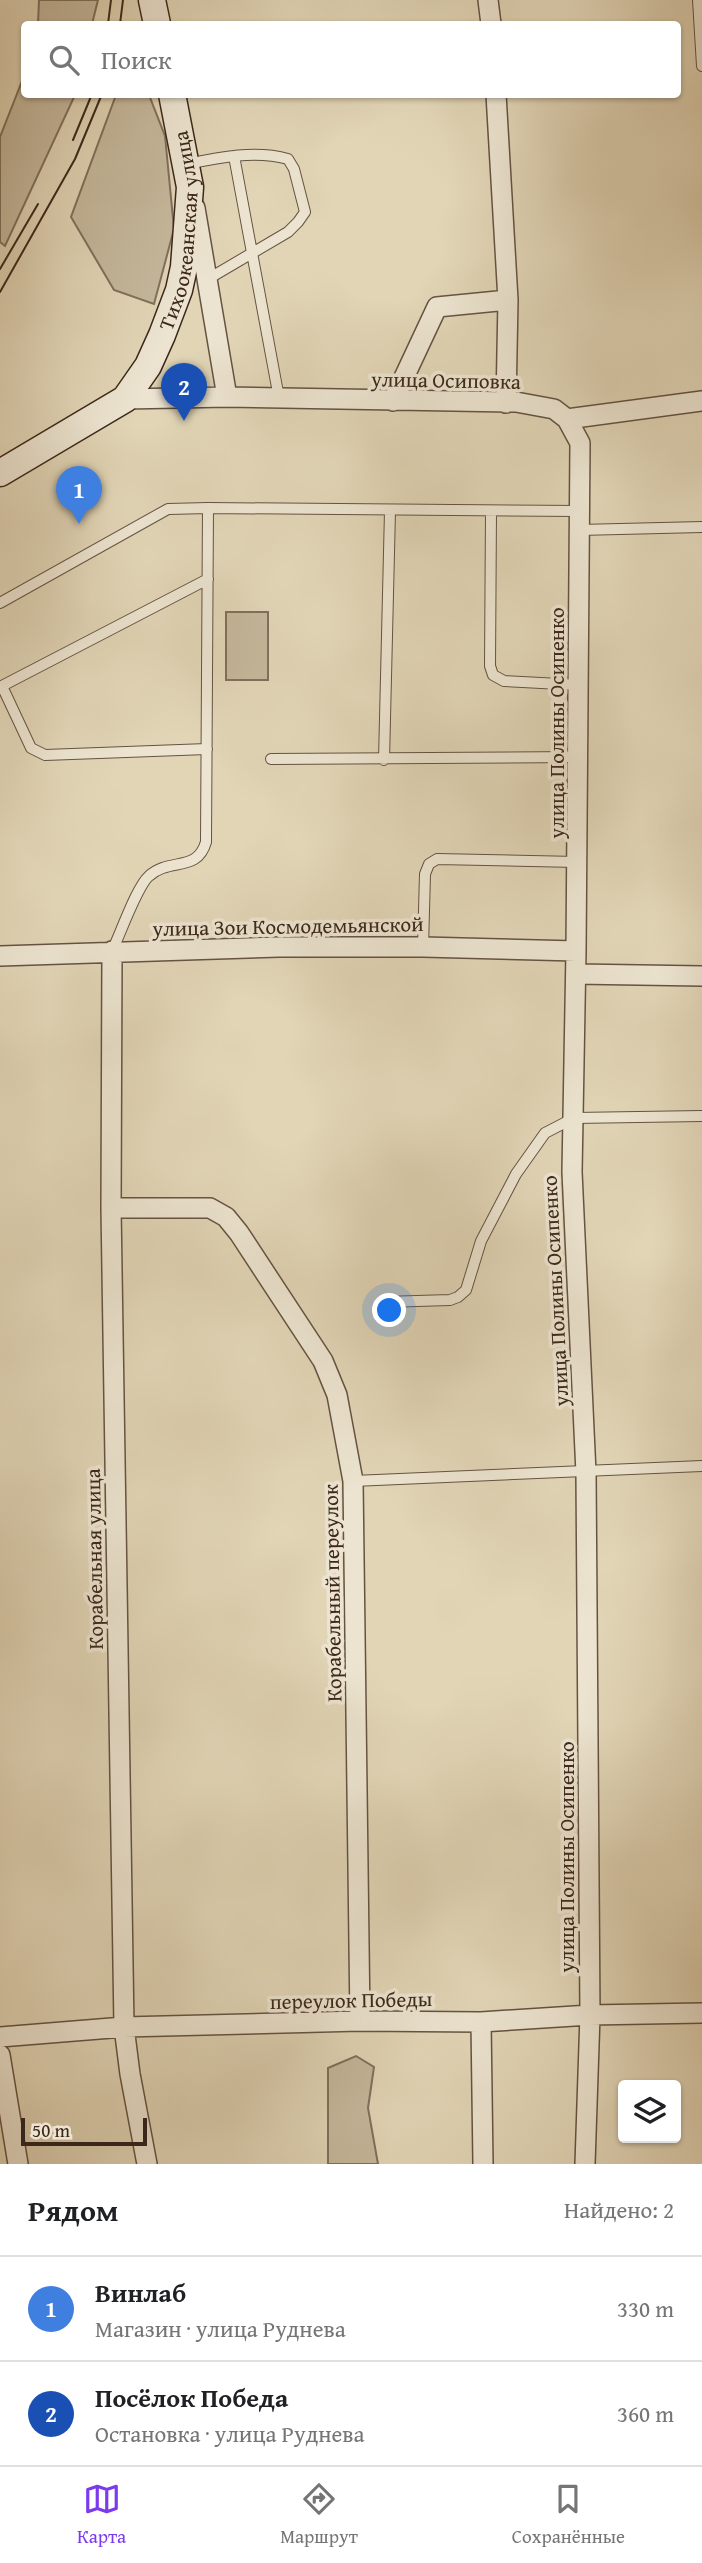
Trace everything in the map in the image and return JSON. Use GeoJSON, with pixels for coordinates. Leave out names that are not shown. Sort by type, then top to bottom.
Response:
{"type":"FeatureCollection","features":[{"type":"Feature","properties":{"kind":"main road"},"geometry":{"type":"LineString","coordinates":[[152,0],[156,21]]}},
{"type":"Feature","properties":{"kind":"main road","name":"Тихоокеанская улица"},"geometry":{"type":"LineString","coordinates":[[125,399],[148,366],[178,290],[184,267],[188,176],[173,98]]}},
{"type":"Feature","properties":{"kind":"main road"},"geometry":{"type":"LineString","coordinates":[[0,473],[125,399]]}},
{"type":"Feature","properties":{"kind":"street"},"geometry":{"type":"LineString","coordinates":[[488,0],[491,21]]}},
{"type":"Feature","properties":{"kind":"street"},"geometry":{"type":"LineString","coordinates":[[496,98],[508,300],[506,403]]}},
{"type":"Feature","properties":{"kind":"street"},"geometry":{"type":"LineString","coordinates":[[188,176],[227,397]]}},
{"type":"Feature","properties":{"kind":"street"},"geometry":{"type":"LineString","coordinates":[[393,401],[437,307],[508,300]]}},
{"type":"Feature","properties":{"kind":"street","name":"улица Осиповка"},"geometry":{"type":"LineString","coordinates":[[125,399],[227,397],[506,403],[538,405],[554,410],[567,419]]}},
{"type":"Feature","properties":{"kind":"street"},"geometry":{"type":"LineString","coordinates":[[567,419],[702,401]]}},
{"type":"Feature","properties":{"kind":"street","name":"улица Полины Осипенко"},"geometry":{"type":"LineString","coordinates":[[567,419],[575,429],[580,443],[575,1118],[572,1172],[586,1473],[590,2015],[585,2164]]}},
{"type":"Feature","properties":{"kind":"street","name":"улица Зои Космодемьянской"},"geometry":{"type":"LineString","coordinates":[[0,956],[279,947],[576,951]]}},
{"type":"Feature","properties":{"kind":"street","name":"Корабельная улица"},"geometry":{"type":"LineString","coordinates":[[112,951],[111,1208],[124,2027],[146,2164]]}},
{"type":"Feature","properties":{"kind":"street"},"geometry":{"type":"LineString","coordinates":[[576,974],[702,976]]}},
{"type":"Feature","properties":{"kind":"street","name":"Корабельный переулок"},"geometry":{"type":"LineString","coordinates":[[111,1208],[210,1208],[226,1217],[323,1361],[337,1395],[354,1481],[360,2021]]}},
{"type":"Feature","properties":{"kind":"street","name":"переулок Победы"},"geometry":{"type":"LineString","coordinates":[[0,2037],[124,2027],[360,2021],[481,2022],[590,2015],[702,2013]]}},
{"type":"Feature","properties":{"kind":"street"},"geometry":{"type":"LineString","coordinates":[[481,2022],[483,2164]]}},
{"type":"Feature","properties":{"kind":"street"},"geometry":{"type":"LineString","coordinates":[[0,2055],[18,2164]]}},
{"type":"Feature","properties":{"kind":"lane"},"geometry":{"type":"LineString","coordinates":[[698,0],[702,66]]}},
{"type":"Feature","properties":{"kind":"lane"},"geometry":{"type":"LineString","coordinates":[[188,176],[234,156],[274,155],[288,159],[294,169],[305,212],[288,232],[208,279]]}},
{"type":"Feature","properties":{"kind":"lane"},"geometry":{"type":"LineString","coordinates":[[234,156],[279,398]]}},
{"type":"Feature","properties":{"kind":"lane"},"geometry":{"type":"LineString","coordinates":[[112,951],[146,878],[164,865],[193,862],[202,854],[206,842],[208,508]]}},
{"type":"Feature","properties":{"kind":"lane"},"geometry":{"type":"LineString","coordinates":[[0,603],[168,509],[491,511],[579,520],[702,527]]}},
{"type":"Feature","properties":{"kind":"lane"},"geometry":{"type":"LineString","coordinates":[[384,760],[390,511]]}},
{"type":"Feature","properties":{"kind":"lane"},"geometry":{"type":"LineString","coordinates":[[491,511],[489,666],[493,675],[504,681],[579,685]]}},
{"type":"Feature","properties":{"kind":"lane"},"geometry":{"type":"LineString","coordinates":[[207,749],[45,755],[31,748],[1,687],[208,579]]}},
{"type":"Feature","properties":{"kind":"lane"},"geometry":{"type":"LineString","coordinates":[[271,759],[578,757]]}},
{"type":"Feature","properties":{"kind":"lane"},"geometry":{"type":"LineString","coordinates":[[423,947],[425,874],[429,863],[437,859],[577,862]]}},
{"type":"Feature","properties":{"kind":"lane"},"geometry":{"type":"LineString","coordinates":[[384,1301],[450,1300],[466,1290],[481,1241],[516,1174],[545,1133],[575,1118],[702,1116]]}},
{"type":"Feature","properties":{"kind":"lane"},"geometry":{"type":"LineString","coordinates":[[354,1481],[702,1466]]}},
{"type":"Feature","properties":{"kind":"shaded area"},"geometry":{"type":"Polygon","coordinates":[[[39,0],[98,0],[93,21],[38,21],[39,0]]]}},
{"type":"Feature","properties":{"kind":"shaded area"},"geometry":{"type":"Polygon","coordinates":[[[21,84],[21,98],[74,98],[5,246],[0,242],[0,137],[21,84]]]}},
{"type":"Feature","properties":{"kind":"shaded area"},"geometry":{"type":"Polygon","coordinates":[[[115,98],[150,98],[165,136],[174,229],[154,304],[114,290],[71,217],[115,98]]]}},
{"type":"Feature","properties":{"kind":"shaded area"},"geometry":{"type":"Polygon","coordinates":[[[226,612],[268,612],[268,680],[226,680],[226,612]]]}},
{"type":"Feature","properties":{"kind":"shaded area"},"geometry":{"type":"Polygon","coordinates":[[[356,2056],[374,2067],[368,2108],[378,2164],[328,2164],[328,2068],[356,2056]]]}},
{"type":"Feature","properties":{"kind":"tram line"},"geometry":{"type":"LineString","coordinates":[[108,21],[111,0]]}},
{"type":"Feature","properties":{"kind":"tram line"},"geometry":{"type":"LineString","coordinates":[[120,21],[123,0]]}},
{"type":"Feature","properties":{"kind":"tram line"},"geometry":{"type":"LineString","coordinates":[[73,140],[90,98]]}},
{"type":"Feature","properties":{"kind":"tram line"},"geometry":{"type":"LineString","coordinates":[[0,292],[75,159],[100,98]]}},
{"type":"Feature","properties":{"kind":"tram line"},"geometry":{"type":"LineString","coordinates":[[0,269],[38,204]]}},
{"type":"Feature","properties":{"kind":"place","name":"Посёлок Победа"},"geometry":{"type":"Point","coordinates":[184,421]}},
{"type":"Feature","properties":{"kind":"place","name":"Винлаб"},"geometry":{"type":"Point","coordinates":[79,524]}}]}
